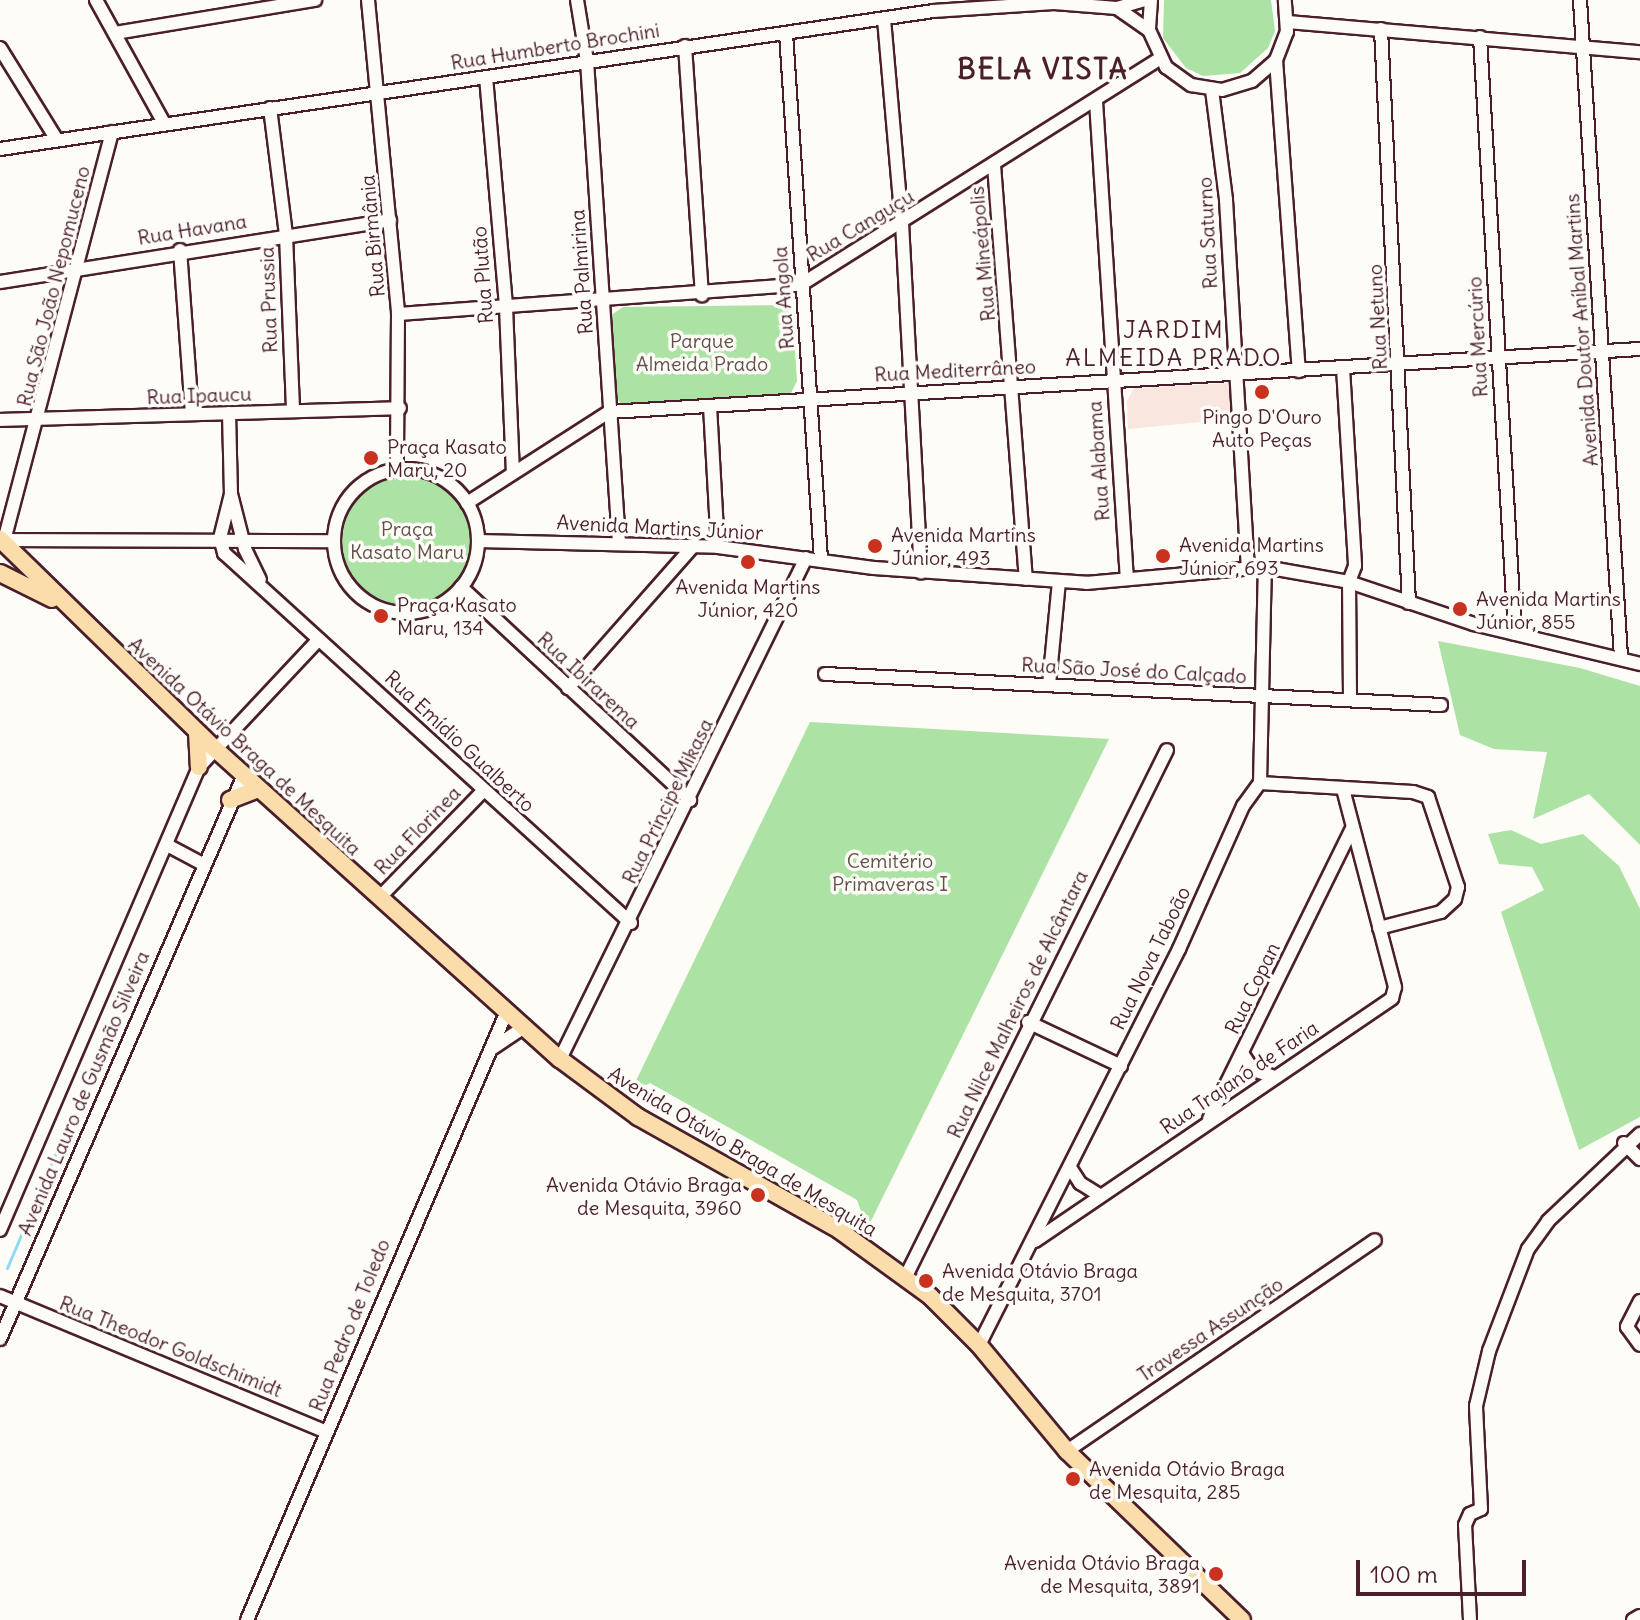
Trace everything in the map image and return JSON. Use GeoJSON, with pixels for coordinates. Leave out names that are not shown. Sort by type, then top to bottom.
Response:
{"type":"FeatureCollection","features":[{"type":"Feature","properties":{"kind":"main road","name":"Avenida Otávio Braga de Mesquita"},"geometry":{"type":"LineString","coordinates":[[1,540],[63,605],[213,747],[560,1059],[638,1117],[839,1230],[906,1276],[979,1345],[1067,1451],[1237,1618]]}},
{"type":"Feature","properties":{"kind":"main road","name":"Avenida Otávio Braga de Mesquita"},"geometry":{"type":"LineString","coordinates":[[0,573],[63,605]]}},
{"type":"Feature","properties":{"kind":"main road"},"geometry":{"type":"LineString","coordinates":[[197,732],[199,767]]}},
{"type":"Feature","properties":{"kind":"main road"},"geometry":{"type":"LineString","coordinates":[[230,800],[259,789]]}},
{"type":"Feature","properties":{"kind":"street"},"geometry":{"type":"LineString","coordinates":[[96,0],[164,123]]}},
{"type":"Feature","properties":{"kind":"street"},"geometry":{"type":"LineString","coordinates":[[211,0],[219,14]]}},
{"type":"Feature","properties":{"kind":"street"},"geometry":{"type":"LineString","coordinates":[[115,33],[315,0]]}},
{"type":"Feature","properties":{"kind":"street","name":"Rua Birmânia"},"geometry":{"type":"LineString","coordinates":[[368,0],[380,92],[398,314],[400,408],[397,470]]}},
{"type":"Feature","properties":{"kind":"street","name":"Rua Palmirina"},"geometry":{"type":"LineString","coordinates":[[577,0],[587,61],[619,542]]}},
{"type":"Feature","properties":{"kind":"street"},"geometry":{"type":"LineString","coordinates":[[1148,0],[1149,30],[1159,59],[1182,80],[1212,90],[1243,86],[1276,60]]}},
{"type":"Feature","properties":{"kind":"street","name":"Rua Humberto Brochini"},"geometry":{"type":"LineString","coordinates":[[0,149],[884,19],[924,6],[1010,2],[1117,4],[1148,0]]}},
{"type":"Feature","properties":{"kind":"street"},"geometry":{"type":"LineString","coordinates":[[1285,0],[1288,22],[1276,60],[1299,371]]}},
{"type":"Feature","properties":{"kind":"street","name":"Avenida Doutor Aníbal Martins"},"geometry":{"type":"LineString","coordinates":[[1580,0],[1621,657]]}},
{"type":"Feature","properties":{"kind":"street"},"geometry":{"type":"LineString","coordinates":[[1117,4],[1149,30]]}},
{"type":"Feature","properties":{"kind":"street"},"geometry":{"type":"LineString","coordinates":[[884,19],[902,223],[921,572]]}},
{"type":"Feature","properties":{"kind":"street"},"geometry":{"type":"LineString","coordinates":[[1288,22],[1640,52]]}},
{"type":"Feature","properties":{"kind":"street","name":"Rua Netuno"},"geometry":{"type":"LineString","coordinates":[[1381,29],[1409,603]]}},
{"type":"Feature","properties":{"kind":"street","name":"Rua Angola"},"geometry":{"type":"LineString","coordinates":[[786,33],[821,560]]}},
{"type":"Feature","properties":{"kind":"street","name":"Rua Mercúrio"},"geometry":{"type":"LineString","coordinates":[[1480,37],[1515,634]]}},
{"type":"Feature","properties":{"kind":"street"},"geometry":{"type":"LineString","coordinates":[[685,46],[702,295]]}},
{"type":"Feature","properties":{"kind":"street"},"geometry":{"type":"LineString","coordinates":[[0,48],[57,140]]}},
{"type":"Feature","properties":{"kind":"street","name":"Rua Canguçu"},"geometry":{"type":"LineString","coordinates":[[398,314],[702,295],[802,284],[1159,59]]}},
{"type":"Feature","properties":{"kind":"street","name":"Rua Plutão"},"geometry":{"type":"LineString","coordinates":[[486,77],[506,307],[513,471]]}},
{"type":"Feature","properties":{"kind":"street","name":"Rua Saturno"},"geometry":{"type":"LineString","coordinates":[[1212,90],[1220,129],[1248,566]]}},
{"type":"Feature","properties":{"kind":"street","name":"Rua Alabama"},"geometry":{"type":"LineString","coordinates":[[1096,101],[1127,579]]}},
{"type":"Feature","properties":{"kind":"street","name":"Rua Prussia"},"geometry":{"type":"LineString","coordinates":[[270,108],[286,235],[293,411]]}},
{"type":"Feature","properties":{"kind":"street","name":"Rua São João Nepomuceno"},"geometry":{"type":"LineString","coordinates":[[1,540],[39,421],[112,132]]}},
{"type":"Feature","properties":{"kind":"street","name":"Rua Mineápolis"},"geometry":{"type":"LineString","coordinates":[[994,165],[1026,579]]}},
{"type":"Feature","properties":{"kind":"street","name":"Rua Havana"},"geometry":{"type":"LineString","coordinates":[[0,282],[180,250],[390,220]]}},
{"type":"Feature","properties":{"kind":"street"},"geometry":{"type":"LineString","coordinates":[[180,250],[192,414]]}},
{"type":"Feature","properties":{"kind":"street","name":"Rua Mediterrâneo"},"geometry":{"type":"LineString","coordinates":[[609,412],[1640,349]]}},
{"type":"Feature","properties":{"kind":"street"},"geometry":{"type":"LineString","coordinates":[[1343,368],[1355,566],[1349,582],[1350,699]]}},
{"type":"Feature","properties":{"kind":"street"},"geometry":{"type":"LineString","coordinates":[[710,406],[718,547]]}},
{"type":"Feature","properties":{"kind":"street","name":"Rua Ipaucu"},"geometry":{"type":"LineString","coordinates":[[0,420],[400,408]]}},
{"type":"Feature","properties":{"kind":"street"},"geometry":{"type":"LineString","coordinates":[[467,503],[609,412]]}},
{"type":"Feature","properties":{"kind":"street","name":"Rua Emídio Gualberto"},"geometry":{"type":"LineString","coordinates":[[229,413],[231,494],[243,538],[264,586]]}},
{"type":"Feature","properties":{"kind":"street"},"geometry":{"type":"LineString","coordinates":[[397,470],[431,474],[467,503],[478,541],[475,562],[461,587],[426,611],[396,613],[375,607],[342,575],[334,541],[347,500],[367,481],[397,470]]}},
{"type":"Feature","properties":{"kind":"street","name":"Rua Emídio Gualberto"},"geometry":{"type":"LineString","coordinates":[[231,494],[220,538],[224,553],[264,586],[483,791],[631,923]]}},
{"type":"Feature","properties":{"kind":"street"},"geometry":{"type":"LineString","coordinates":[[1,540],[243,538],[334,541]]}},
{"type":"Feature","properties":{"kind":"street","name":"Avenida Martins Júnior"},"geometry":{"type":"LineString","coordinates":[[478,541],[694,545],[921,572],[1059,582],[1265,567],[1349,582],[1515,634],[1640,664]]}},
{"type":"Feature","properties":{"kind":"street"},"geometry":{"type":"LineString","coordinates":[[568,688],[694,545]]}},
{"type":"Feature","properties":{"kind":"street","name":"Rua Príncipe Mikasa"},"geometry":{"type":"LineString","coordinates":[[560,1059],[631,923],[806,558]]}},
{"type":"Feature","properties":{"kind":"street"},"geometry":{"type":"LineString","coordinates":[[1265,567],[1260,783],[1343,789],[1428,797],[1458,887],[1451,906],[1441,912],[1379,928],[1343,789]]}},
{"type":"Feature","properties":{"kind":"street"},"geometry":{"type":"LineString","coordinates":[[1049,685],[1059,582]]}},
{"type":"Feature","properties":{"kind":"street","name":"Rua Ibirarema"},"geometry":{"type":"LineString","coordinates":[[461,587],[690,800]]}},
{"type":"Feature","properties":{"kind":"street","name":"Avenida Lauro de Gusmão Silveira"},"geometry":{"type":"LineString","coordinates":[[0,1230],[199,767],[213,747],[319,639]]}},
{"type":"Feature","properties":{"kind":"street","name":"Rua São José do Calçado"},"geometry":{"type":"LineString","coordinates":[[825,674],[1441,705]]}},
{"type":"Feature","properties":{"kind":"street","name":"Rua Nilce Malheiros de Alcântara"},"geometry":{"type":"LineString","coordinates":[[906,1276],[1028,1022],[1167,750]]}},
{"type":"Feature","properties":{"kind":"street","name":"Avenida Lauro de Gusmão Silveira"},"geometry":{"type":"LineString","coordinates":[[0,1339],[202,864],[244,775]]}},
{"type":"Feature","properties":{"kind":"street","name":"Rua Nova Taboão"},"geometry":{"type":"LineString","coordinates":[[979,1345],[1071,1169],[1243,806],[1260,783]]}},
{"type":"Feature","properties":{"kind":"street","name":"Rua Florinea"},"geometry":{"type":"LineString","coordinates":[[380,897],[483,791]]}},
{"type":"Feature","properties":{"kind":"street","name":"Rua Copan"},"geometry":{"type":"LineString","coordinates":[[1208,1122],[1352,829]]}},
{"type":"Feature","properties":{"kind":"street"},"geometry":{"type":"LineString","coordinates":[[167,845],[202,864]]}},
{"type":"Feature","properties":{"kind":"street"},"geometry":{"type":"LineString","coordinates":[[1332,871],[1361,861]]}},
{"type":"Feature","properties":{"kind":"street","name":"Rua Trajano de Faria"},"geometry":{"type":"LineString","coordinates":[[1031,1244],[1099,1195],[1387,1003],[1395,987],[1379,928]]}},
{"type":"Feature","properties":{"kind":"street","name":"Rua Pedro de Toledo"},"geometry":{"type":"LineString","coordinates":[[247,1620],[507,1011]]}},
{"type":"Feature","properties":{"kind":"street"},"geometry":{"type":"LineString","coordinates":[[1028,1022],[1121,1066]]}},
{"type":"Feature","properties":{"kind":"street"},"geometry":{"type":"LineString","coordinates":[[493,1048],[524,1027]]}},
{"type":"Feature","properties":{"kind":"street"},"geometry":{"type":"LineString","coordinates":[[1242,1053],[1253,1070],[1274,1077]]}},
{"type":"Feature","properties":{"kind":"street"},"geometry":{"type":"LineString","coordinates":[[1470,1620],[1465,1525],[1470,1514],[1481,1509],[1476,1406],[1482,1375],[1519,1268],[1548,1221],[1624,1143],[1640,1134]]}},
{"type":"Feature","properties":{"kind":"street"},"geometry":{"type":"LineString","coordinates":[[1624,1143],[1640,1159]]}},
{"type":"Feature","properties":{"kind":"street"},"geometry":{"type":"LineString","coordinates":[[1071,1169],[1080,1183],[1099,1195]]}},
{"type":"Feature","properties":{"kind":"street","name":"Travessa Assunção"},"geometry":{"type":"LineString","coordinates":[[1067,1451],[1375,1240]]}},
{"type":"Feature","properties":{"kind":"street","name":"Rua Theodor Goldschimidt"},"geometry":{"type":"LineString","coordinates":[[0,1296],[327,1432]]}},
{"type":"Feature","properties":{"kind":"street"},"geometry":{"type":"LineString","coordinates":[[1640,1301],[1627,1327],[1640,1345]]}},
{"type":"Feature","properties":{"kind":"street"},"geometry":{"type":"LineString","coordinates":[[1633,1620],[1640,1616]]}},
{"type":"Feature","properties":{"kind":"shaded area"},"geometry":{"type":"Polygon","coordinates":[[[1230,383],[1232,419],[1128,429],[1127,401],[1134,388],[1230,383]]]}},
{"type":"Feature","properties":{"kind":"green space"},"geometry":{"type":"Polygon","coordinates":[[[1164,0],[1271,0],[1275,31],[1268,48],[1240,73],[1203,76],[1186,68],[1163,38],[1164,0]]]}},
{"type":"Feature","properties":{"kind":"green space","name":"Parque Almeida Prado"},"geometry":{"type":"Polygon","coordinates":[[[792,305],[797,381],[790,395],[621,404],[615,395],[610,316],[623,307],[792,305]]]}},
{"type":"Feature","properties":{"kind":"green space","name":"Praça Kasato Maru"},"geometry":{"type":"Polygon","coordinates":[[[406,469],[433,475],[457,490],[472,514],[478,541],[472,568],[457,592],[433,607],[406,613],[379,607],[355,592],[340,568],[334,541],[340,514],[355,490],[379,475],[406,469]]]}},
{"type":"Feature","properties":{"kind":"green space"},"geometry":{"type":"Polygon","coordinates":[[[1438,641],[1580,668],[1640,686],[1640,845],[1589,794],[1533,819],[1547,752],[1494,749],[1460,735],[1438,641]]]}},
{"type":"Feature","properties":{"kind":"green space","name":"Cemitério Primaveras I"},"geometry":{"type":"Polygon","coordinates":[[[810,722],[1109,739],[867,1229],[857,1200],[650,1083],[630,1093],[810,722]]]}},
{"type":"Feature","properties":{"kind":"green space"},"geometry":{"type":"Polygon","coordinates":[[[1511,830],[1541,844],[1583,834],[1619,866],[1640,909],[1640,1117],[1579,1150],[1501,912],[1544,890],[1532,867],[1499,864],[1488,834],[1511,830]]]}},
{"type":"Feature","properties":{"kind":"waterway"},"geometry":{"type":"LineString","coordinates":[[7,1268],[64,1134]]}},
{"type":"Feature","properties":{"kind":"place","name":"Pingo D'Ouro Auto Peças"},"geometry":{"type":"Point","coordinates":[1262,392]}},
{"type":"Feature","properties":{"kind":"place","name":"Praça Kasato Maru, 20"},"geometry":{"type":"Point","coordinates":[371,458]}},
{"type":"Feature","properties":{"kind":"place","name":"Avenida Martins Júnior, 493"},"geometry":{"type":"Point","coordinates":[875,546]}},
{"type":"Feature","properties":{"kind":"place","name":"Avenida Martins Júnior, 693"},"geometry":{"type":"Point","coordinates":[1163,556]}},
{"type":"Feature","properties":{"kind":"place","name":"Avenida Martins Júnior, 420"},"geometry":{"type":"Point","coordinates":[748,562]}},
{"type":"Feature","properties":{"kind":"place","name":"Avenida Martins Júnior, 855"},"geometry":{"type":"Point","coordinates":[1460,609]}},
{"type":"Feature","properties":{"kind":"place","name":"Praça Kasato Maru, 134"},"geometry":{"type":"Point","coordinates":[381,616]}},
{"type":"Feature","properties":{"kind":"place","name":"Avenida Otávio Braga de Mesquita, 3960"},"geometry":{"type":"Point","coordinates":[758,1195]}},
{"type":"Feature","properties":{"kind":"place","name":"Avenida Otávio Braga de Mesquita, 3701"},"geometry":{"type":"Point","coordinates":[926,1281]}},
{"type":"Feature","properties":{"kind":"place","name":"Avenida Otávio Braga de Mesquita, 285"},"geometry":{"type":"Point","coordinates":[1073,1479]}},
{"type":"Feature","properties":{"kind":"place","name":"Avenida Otávio Braga de Mesquita, 3891"},"geometry":{"type":"Point","coordinates":[1216,1574]}},
{"type":"Feature","properties":{"kind":"district","name":"BELA VISTA"},"geometry":{"type":"Point","coordinates":[1043,69]}},
{"type":"Feature","properties":{"kind":"district","name":"JARDIM ALMEIDA PRADO"},"geometry":{"type":"Point","coordinates":[1174,344]}}]}
